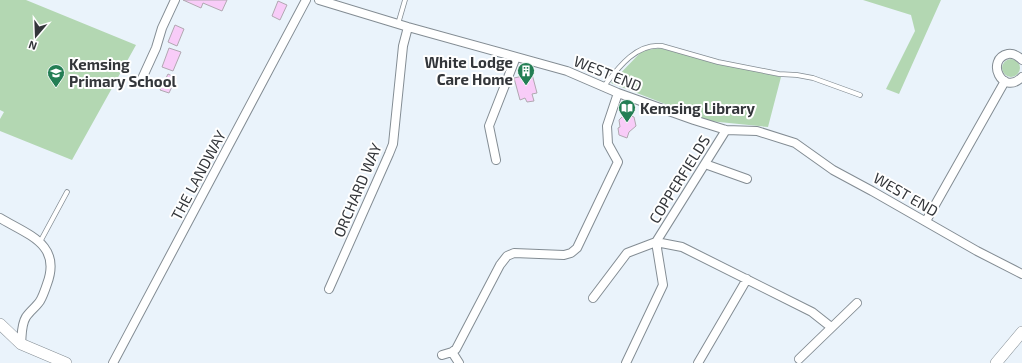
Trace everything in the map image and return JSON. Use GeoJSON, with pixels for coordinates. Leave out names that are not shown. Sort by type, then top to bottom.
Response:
{"type":"FeatureCollection","features":[{"type":"Feature","properties":{"kind":"street"},"geometry":{"type":"LineString","coordinates":[[140,83],[175,0]]}},
{"type":"Feature","properties":{"kind":"street","name":"THE LANDWAY"},"geometry":{"type":"LineString","coordinates":[[113,363],[306,0]]}},
{"type":"Feature","properties":{"kind":"street","name":"WEST END"},"geometry":{"type":"LineString","coordinates":[[319,0],[408,27],[567,71],[618,93],[726,130],[757,131],[795,143],[833,170],[977,251],[1022,274]]}},
{"type":"Feature","properties":{"kind":"street","name":"ORCHARD WAY"},"geometry":{"type":"LineString","coordinates":[[329,290],[389,154],[392,144],[403,46],[408,27]]}},
{"type":"Feature","properties":{"kind":"street"},"geometry":{"type":"LineString","coordinates":[[1022,60],[1014,54],[1009,54],[1001,58],[997,67],[999,76],[1005,81],[1015,82],[1022,77]]}},
{"type":"Feature","properties":{"kind":"street"},"geometry":{"type":"LineString","coordinates":[[496,160],[488,126],[516,57]]}},
{"type":"Feature","properties":{"kind":"street"},"geometry":{"type":"LineString","coordinates":[[926,222],[1005,81]]}},
{"type":"Feature","properties":{"kind":"street"},"geometry":{"type":"LineString","coordinates":[[442,355],[456,349],[500,265],[507,256],[514,253],[564,255],[571,253],[577,248],[618,162],[608,144],[607,126],[618,93]]}},
{"type":"Feature","properties":{"kind":"street","name":"COPPERFIELDS"},"geometry":{"type":"LineString","coordinates":[[626,363],[663,285],[656,242],[726,130]]}},
{"type":"Feature","properties":{"kind":"street"},"geometry":{"type":"LineString","coordinates":[[705,164],[747,179]]}},
{"type":"Feature","properties":{"kind":"street"},"geometry":{"type":"LineString","coordinates":[[0,218],[40,242],[50,258],[51,264],[49,277],[42,296],[26,317],[22,330],[22,344]]}},
{"type":"Feature","properties":{"kind":"street"},"geometry":{"type":"LineString","coordinates":[[592,298],[627,253],[656,242]]}},
{"type":"Feature","properties":{"kind":"street","name":"COPPERFIELDS"},"geometry":{"type":"LineString","coordinates":[[656,242],[682,247],[812,312],[831,328]]}},
{"type":"Feature","properties":{"kind":"street"},"geometry":{"type":"LineString","coordinates":[[698,363],[747,279]]}},
{"type":"Feature","properties":{"kind":"street"},"geometry":{"type":"LineString","coordinates":[[799,359],[857,303]]}},
{"type":"Feature","properties":{"kind":"street"},"geometry":{"type":"LineString","coordinates":[[0,324],[22,344],[66,363]]}},
{"type":"Feature","properties":{"kind":"street"},"geometry":{"type":"LineString","coordinates":[[996,363],[1022,332]]}},
{"type":"Feature","properties":{"kind":"street"},"geometry":{"type":"LineString","coordinates":[[452,352],[459,363]]}},
{"type":"Feature","properties":{"kind":"lane"},"geometry":{"type":"LineString","coordinates":[[398,24],[405,0]]}},
{"type":"Feature","properties":{"kind":"lane"},"geometry":{"type":"LineString","coordinates":[[603,87],[612,75],[630,57],[639,50],[652,45],[662,46],[718,62],[780,74],[813,78],[860,95]]}},
{"type":"Feature","properties":{"kind":"lane"},"geometry":{"type":"LineString","coordinates":[[40,242],[67,192]]}},
{"type":"Feature","properties":{"kind":"green space","name":"Kemsing Primary School"},"geometry":{"type":"Polygon","coordinates":[[[0,0],[26,0],[136,45],[72,160],[0,131],[0,119],[4,112],[0,110],[0,0]]]}},
{"type":"Feature","properties":{"kind":"green space"},"geometry":{"type":"Polygon","coordinates":[[[863,0],[941,0],[899,94],[886,89],[915,31],[911,15],[863,0]]]}},
{"type":"Feature","properties":{"kind":"green space"},"geometry":{"type":"Polygon","coordinates":[[[659,48],[781,77],[768,127],[709,121],[611,83],[642,51],[659,48]]]}},
{"type":"Feature","properties":{"kind":"green space"},"geometry":{"type":"Polygon","coordinates":[[[1011,59],[1017,62],[1020,68],[1017,74],[1011,77],[1005,74],[1002,68],[1005,62],[1011,59]]]}},
{"type":"Feature","properties":{"kind":"building"},"geometry":{"type":"Polygon","coordinates":[[[183,0],[227,0],[222,11],[203,3],[201,8],[183,0]]]}},
{"type":"Feature","properties":{"kind":"building"},"geometry":{"type":"Polygon","coordinates":[[[278,1],[287,5],[280,20],[272,16],[278,1]]]}},
{"type":"Feature","properties":{"kind":"building"},"geometry":{"type":"Polygon","coordinates":[[[175,25],[184,29],[177,46],[168,42],[175,25]]]}},
{"type":"Feature","properties":{"kind":"building"},"geometry":{"type":"Polygon","coordinates":[[[169,48],[181,52],[173,71],[162,67],[169,48]]]}},
{"type":"Feature","properties":{"kind":"building"},"geometry":{"type":"Polygon","coordinates":[[[168,74],[176,78],[169,93],[160,90],[168,74]]]}},
{"type":"Feature","properties":{"kind":"building","name":"White Lodge Care Home"},"geometry":{"type":"Polygon","coordinates":[[[532,74],[537,93],[532,94],[534,101],[527,102],[525,98],[520,100],[514,78],[532,74]]]}},
{"type":"Feature","properties":{"kind":"building","name":"Kemsing Library"},"geometry":{"type":"Polygon","coordinates":[[[625,114],[634,117],[636,126],[629,132],[627,138],[619,135],[618,128],[620,127],[619,120],[625,114]]]}},
{"type":"Feature","properties":{"kind":"place","name":"White Lodge Care Home"},"geometry":{"type":"Point","coordinates":[526,86]}},
{"type":"Feature","properties":{"kind":"place","name":"Kemsing Primary School"},"geometry":{"type":"Point","coordinates":[56,88]}},
{"type":"Feature","properties":{"kind":"place","name":"Kemsing Library"},"geometry":{"type":"Point","coordinates":[627,123]}}]}
